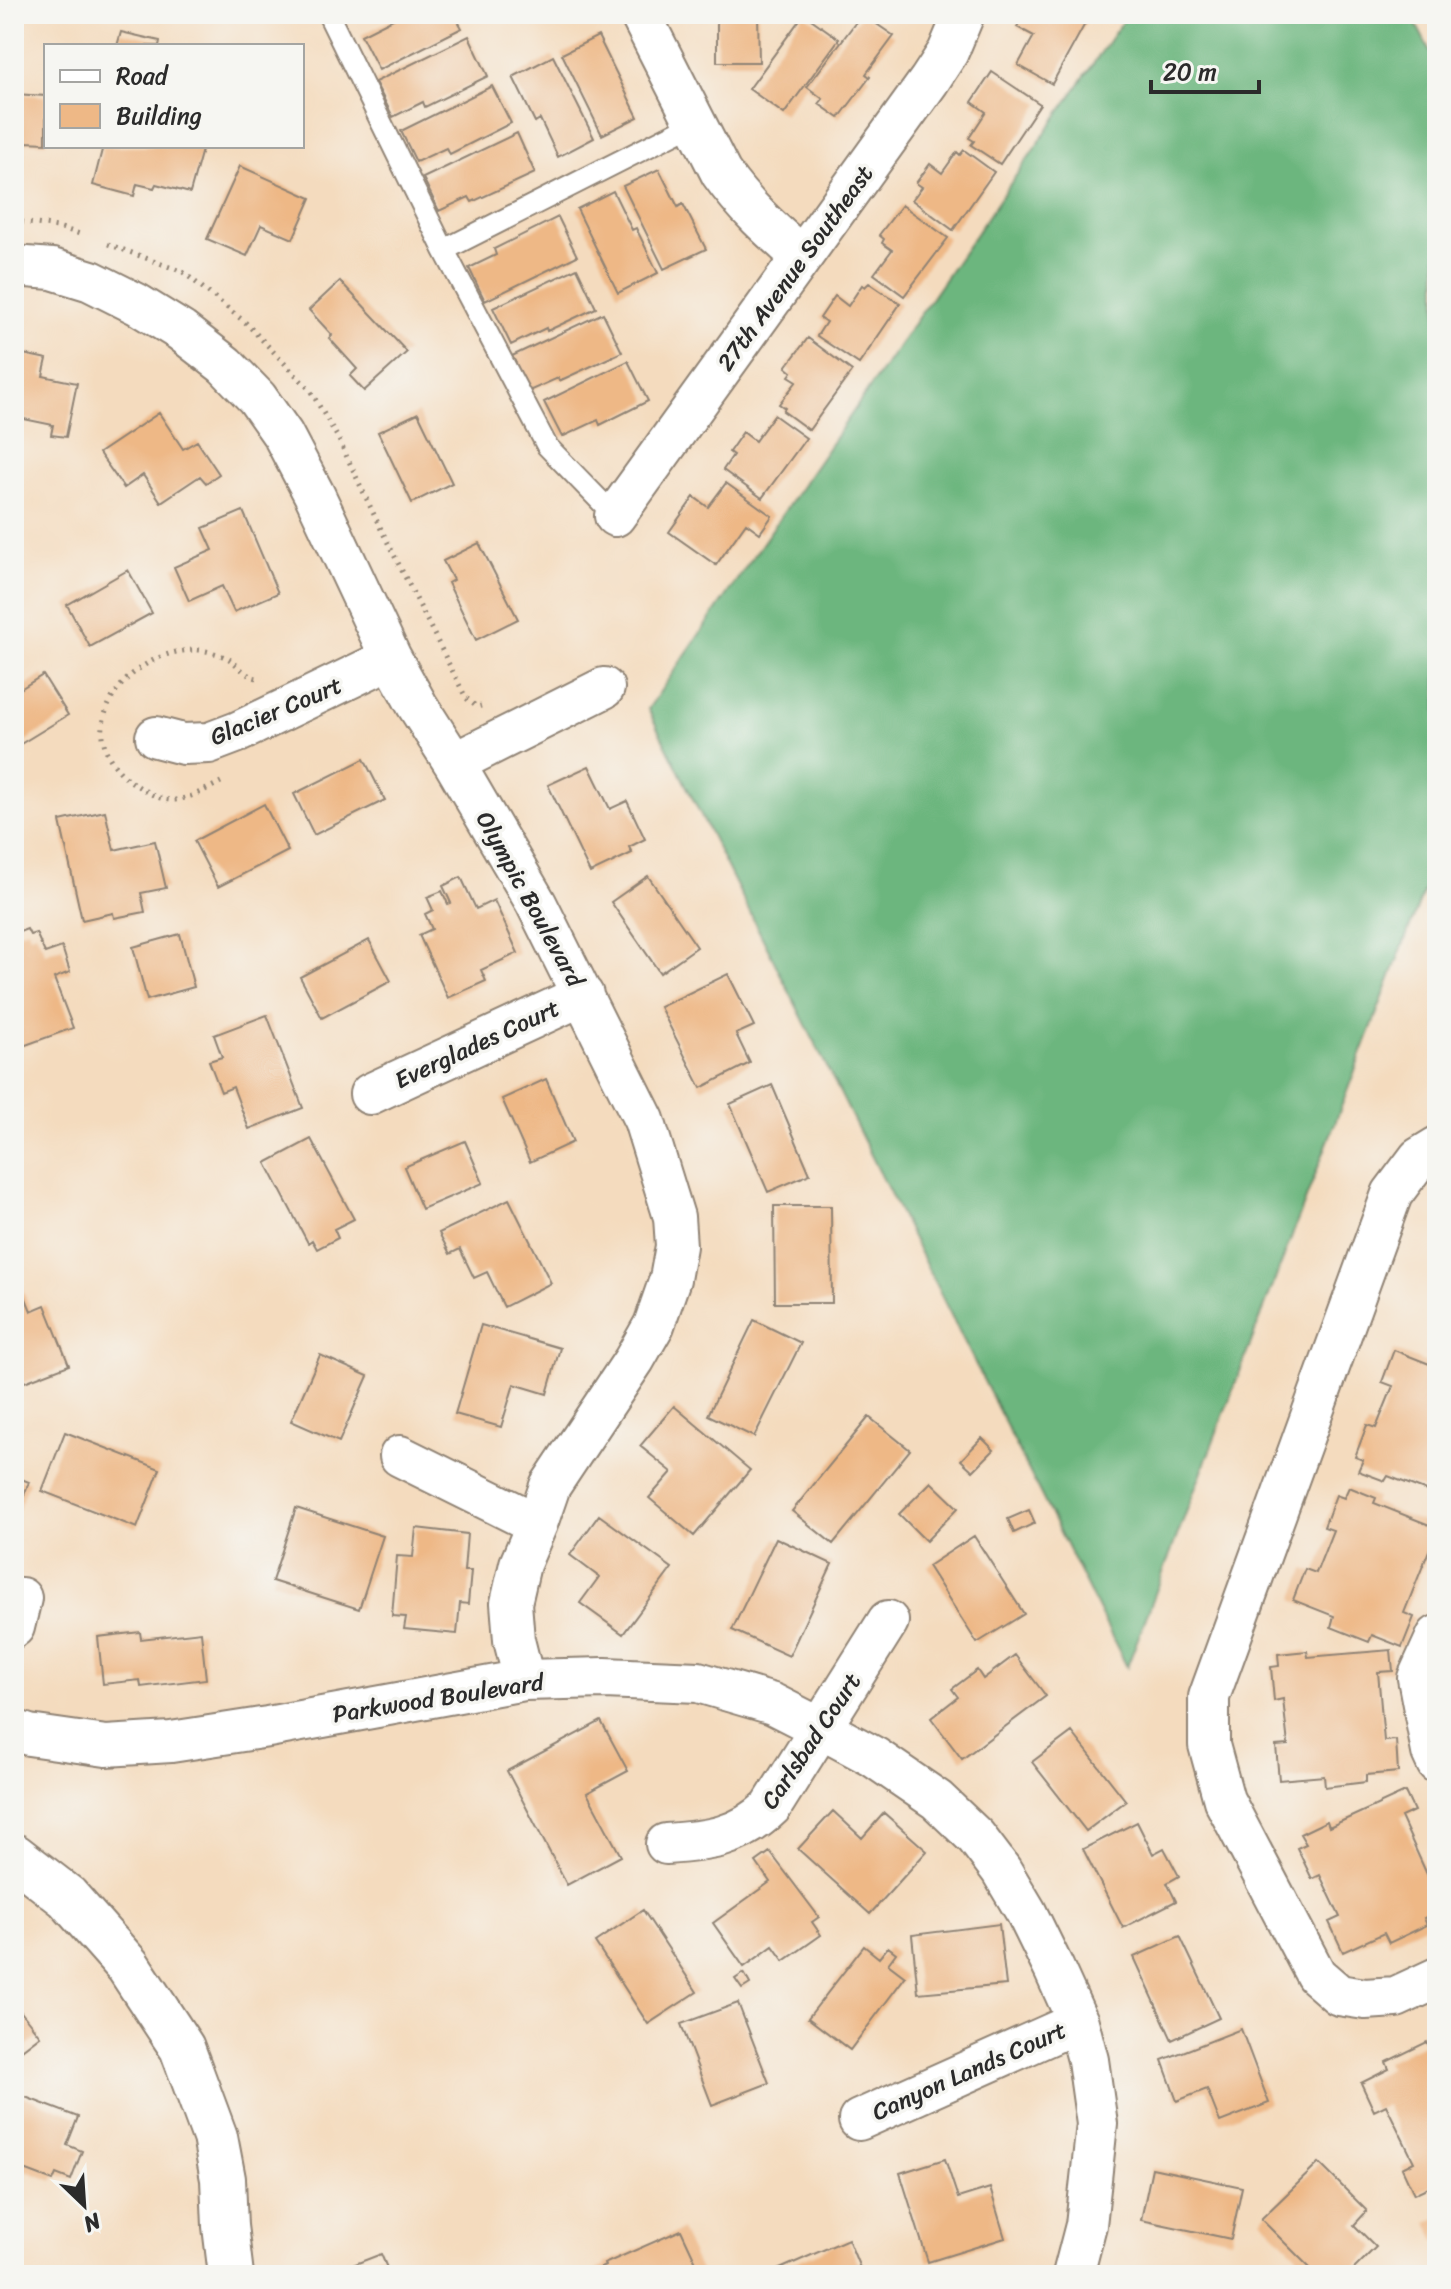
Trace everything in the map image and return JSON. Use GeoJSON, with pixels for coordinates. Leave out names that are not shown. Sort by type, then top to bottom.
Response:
{"type":"FeatureCollection","features":[{"type":"Feature","properties":{"kind":"street"},"geometry":{"type":"LineString","coordinates":[[640,14],[721,173],[736,195],[760,220],[802,257]]}},
{"type":"Feature","properties":{"kind":"street","name":"27th Avenue Southeast"},"geometry":{"type":"LineString","coordinates":[[615,516],[929,81],[948,52],[964,14]]}},
{"type":"Feature","properties":{"kind":"street","name":"Olympic Boulevard"},"geometry":{"type":"LineString","coordinates":[[14,266],[52,269],[91,281],[137,304],[181,331],[225,365],[257,398],[283,435],[315,496],[391,658],[536,903],[644,1120],[674,1217],[676,1246],[670,1279],[654,1325],[634,1360],[550,1486],[520,1564],[511,1603],[514,1640],[524,1680]]}},
{"type":"Feature","properties":{"kind":"street","name":"Glacier Court"},"geometry":{"type":"LineString","coordinates":[[156,737],[183,744],[209,743],[391,658]]}},
{"type":"Feature","properties":{"kind":"street"},"geometry":{"type":"LineString","coordinates":[[454,763],[604,688]]}},
{"type":"Feature","properties":{"kind":"street","name":"Everglades Court"},"geometry":{"type":"LineString","coordinates":[[370,1094],[583,995]]}},
{"type":"Feature","properties":{"kind":"street"},"geometry":{"type":"LineString","coordinates":[[1437,1147],[1419,1158],[1392,1194],[1209,1697],[1209,1745],[1224,1800],[1316,1975],[1339,1995],[1365,1999],[1396,1997],[1437,1978]]}},
{"type":"Feature","properties":{"kind":"street"},"geometry":{"type":"LineString","coordinates":[[400,1456],[537,1524]]}},
{"type":"Feature","properties":{"kind":"street","name":"Carlsbad Court"},"geometry":{"type":"LineString","coordinates":[[666,1844],[697,1842],[740,1831],[771,1807],[888,1621]]}},
{"type":"Feature","properties":{"kind":"street"},"geometry":{"type":"LineString","coordinates":[[1437,1636],[1418,1678],[1432,1752],[1437,1763]]}},
{"type":"Feature","properties":{"kind":"street","name":"Parkwood Boulevard"},"geometry":{"type":"LineString","coordinates":[[14,1730],[106,1746],[171,1742],[524,1680],[605,1678],[698,1682],[773,1704],[822,1729],[874,1757],[937,1800],[976,1837],[1001,1870],[1026,1912],[1078,2022],[1088,2060],[1097,2124],[1086,2225],[1073,2275]]}},
{"type":"Feature","properties":{"kind":"street"},"geometry":{"type":"LineString","coordinates":[[14,1856],[67,1897],[88,1920],[128,1966],[182,2048],[218,2151],[231,2275]]}},
{"type":"Feature","properties":{"kind":"street","name":"Canyon Lands Court"},"geometry":{"type":"LineString","coordinates":[[859,2120],[1078,2022]]}},
{"type":"Feature","properties":{"kind":"lane"},"geometry":{"type":"LineString","coordinates":[[328,14],[444,250],[547,446],[615,516]]}},
{"type":"Feature","properties":{"kind":"lane"},"geometry":{"type":"LineString","coordinates":[[444,250],[695,123]]}},
{"type":"Feature","properties":{"kind":"path"},"geometry":{"type":"LineString","coordinates":[[223,780],[174,800],[152,796],[132,783],[113,765],[104,747],[102,726],[108,705],[120,686],[137,669],[168,653],[196,649],[228,659],[253,678],[269,678]]}},
{"type":"Feature","properties":{"kind":"green space"},"geometry":{"type":"Polygon","coordinates":[[[1122,14],[1411,14],[1437,65],[1437,856],[1127,1667],[648,709],[1122,22],[1122,14]]]}},
{"type":"Feature","properties":{"kind":"building"},"geometry":{"type":"Polygon","coordinates":[[[396,14],[454,14],[462,28],[379,70],[361,35],[397,17],[396,14]]]}},
{"type":"Feature","properties":{"kind":"building"},"geometry":{"type":"Polygon","coordinates":[[[717,14],[758,14],[759,62],[717,62],[717,14]]]}},
{"type":"Feature","properties":{"kind":"building"},"geometry":{"type":"Polygon","coordinates":[[[804,14],[839,39],[784,114],[749,89],[804,14]]]}},
{"type":"Feature","properties":{"kind":"building"},"geometry":{"type":"Polygon","coordinates":[[[862,14],[894,36],[866,74],[870,77],[839,118],[819,104],[823,99],[807,87],[862,14]]]}},
{"type":"Feature","properties":{"kind":"building"},"geometry":{"type":"Polygon","coordinates":[[[1024,14],[1071,14],[1086,22],[1052,84],[1018,65],[1034,36],[1017,27],[1024,14]]]}},
{"type":"Feature","properties":{"kind":"building"},"geometry":{"type":"Polygon","coordinates":[[[121,32],[160,41],[159,44],[118,44],[121,32]]]}},
{"type":"Feature","properties":{"kind":"building"},"geometry":{"type":"Polygon","coordinates":[[[469,36],[488,76],[425,107],[423,102],[393,117],[375,82],[469,36]]]}},
{"type":"Feature","properties":{"kind":"building"},"geometry":{"type":"Polygon","coordinates":[[[598,36],[638,117],[602,135],[562,54],[598,36]]]}},
{"type":"Feature","properties":{"kind":"building"},"geometry":{"type":"Polygon","coordinates":[[[553,56],[594,138],[558,157],[540,119],[535,122],[513,77],[553,56]]]}},
{"type":"Feature","properties":{"kind":"building"},"geometry":{"type":"Polygon","coordinates":[[[992,72],[1040,104],[1000,164],[971,145],[974,141],[969,138],[986,112],[972,102],[992,72]]]}},
{"type":"Feature","properties":{"kind":"building"},"geometry":{"type":"Polygon","coordinates":[[[492,86],[511,123],[450,154],[446,148],[416,162],[401,131],[492,86]]]}},
{"type":"Feature","properties":{"kind":"building"},"geometry":{"type":"Polygon","coordinates":[[[14,94],[44,96],[44,143],[25,142],[23,176],[14,176],[14,94]]]}},
{"type":"Feature","properties":{"kind":"building"},"geometry":{"type":"Polygon","coordinates":[[[517,133],[535,173],[472,202],[469,197],[439,211],[423,178],[517,133]]]}},
{"type":"Feature","properties":{"kind":"building"},"geometry":{"type":"Polygon","coordinates":[[[102,148],[202,148],[190,193],[156,184],[154,188],[137,184],[134,196],[93,185],[102,148]]]}},
{"type":"Feature","properties":{"kind":"building"},"geometry":{"type":"Polygon","coordinates":[[[964,150],[994,172],[953,230],[912,200],[922,187],[916,183],[930,164],[942,173],[957,152],[960,155],[964,150]]]}},
{"type":"Feature","properties":{"kind":"building"},"geometry":{"type":"Polygon","coordinates":[[[240,166],[311,198],[293,239],[261,225],[247,256],[207,239],[240,166]]]}},
{"type":"Feature","properties":{"kind":"building"},"geometry":{"type":"Polygon","coordinates":[[[659,169],[678,207],[683,204],[706,249],[664,269],[623,186],[659,169]]]}},
{"type":"Feature","properties":{"kind":"building"},"geometry":{"type":"Polygon","coordinates":[[[613,191],[658,273],[618,293],[577,209],[613,191]]]}},
{"type":"Feature","properties":{"kind":"building"},"geometry":{"type":"Polygon","coordinates":[[[902,205],[948,238],[904,296],[874,274],[892,250],[882,243],[884,239],[879,235],[902,205]]]}},
{"type":"Feature","properties":{"kind":"building"},"geometry":{"type":"Polygon","coordinates":[[[558,217],[577,256],[485,301],[469,268],[496,255],[494,249],[558,217]]]}},
{"type":"Feature","properties":{"kind":"building"},"geometry":{"type":"Polygon","coordinates":[[[577,268],[596,308],[511,345],[493,308],[577,268]]]}},
{"type":"Feature","properties":{"kind":"building"},"geometry":{"type":"Polygon","coordinates":[[[340,281],[407,352],[364,391],[350,376],[357,369],[309,310],[340,281]]]}},
{"type":"Feature","properties":{"kind":"building"},"geometry":{"type":"Polygon","coordinates":[[[869,283],[900,304],[859,364],[817,336],[826,322],[820,318],[835,296],[848,306],[862,285],[865,287],[869,283]]]}},
{"type":"Feature","properties":{"kind":"building"},"geometry":{"type":"Polygon","coordinates":[[[603,313],[622,352],[529,391],[512,356],[603,313]]]}},
{"type":"Feature","properties":{"kind":"building"},"geometry":{"type":"Polygon","coordinates":[[[808,338],[852,371],[809,430],[783,411],[785,408],[779,404],[797,381],[789,376],[792,372],[786,367],[808,338]]]}},
{"type":"Feature","properties":{"kind":"building"},"geometry":{"type":"Polygon","coordinates":[[[14,352],[47,359],[43,376],[77,383],[66,437],[51,435],[53,425],[14,417],[14,352]]]}},
{"type":"Feature","properties":{"kind":"building"},"geometry":{"type":"Polygon","coordinates":[[[628,361],[648,401],[600,425],[598,420],[562,437],[544,402],[628,361]]]}},
{"type":"Feature","properties":{"kind":"building"},"geometry":{"type":"Polygon","coordinates":[[[159,413],[183,449],[197,441],[219,474],[206,483],[200,476],[161,502],[143,475],[124,488],[99,453],[159,413]]]}},
{"type":"Feature","properties":{"kind":"building"},"geometry":{"type":"Polygon","coordinates":[[[418,413],[452,483],[412,503],[378,432],[418,413]]]}},
{"type":"Feature","properties":{"kind":"building"},"geometry":{"type":"Polygon","coordinates":[[[774,415],[806,438],[762,498],[723,470],[733,455],[729,452],[743,432],[755,441],[774,415]]]}},
{"type":"Feature","properties":{"kind":"building"},"geometry":{"type":"Polygon","coordinates":[[[726,483],[772,516],[760,533],[746,523],[716,565],[669,532],[694,497],[708,507],[726,483]]]}},
{"type":"Feature","properties":{"kind":"building"},"geometry":{"type":"Polygon","coordinates":[[[243,511],[278,593],[234,612],[222,586],[189,601],[174,567],[213,550],[203,528],[243,511]]]}},
{"type":"Feature","properties":{"kind":"building"},"geometry":{"type":"Polygon","coordinates":[[[479,543],[518,619],[476,640],[448,583],[453,580],[443,561],[479,543]]]}},
{"type":"Feature","properties":{"kind":"building"},"geometry":{"type":"Polygon","coordinates":[[[128,570],[152,613],[90,647],[67,605],[128,570]]]}},
{"type":"Feature","properties":{"kind":"building"},"geometry":{"type":"Polygon","coordinates":[[[43,675],[68,715],[14,748],[14,693],[43,675]]]}},
{"type":"Feature","properties":{"kind":"building"},"geometry":{"type":"Polygon","coordinates":[[[364,759],[385,800],[314,835],[294,794],[364,759]]]}},
{"type":"Feature","properties":{"kind":"building"},"geometry":{"type":"Polygon","coordinates":[[[589,766],[610,809],[627,801],[645,839],[629,847],[632,853],[590,873],[548,785],[589,766]]]}},
{"type":"Feature","properties":{"kind":"building"},"geometry":{"type":"Polygon","coordinates":[[[264,804],[288,851],[218,887],[194,841],[264,804]]]}},
{"type":"Feature","properties":{"kind":"building"},"geometry":{"type":"Polygon","coordinates":[[[105,811],[114,850],[155,841],[166,888],[141,893],[145,912],[114,918],[113,913],[82,920],[60,821],[105,811]]]}},
{"type":"Feature","properties":{"kind":"building"},"geometry":{"type":"Polygon","coordinates":[[[648,876],[697,947],[660,973],[611,902],[648,876]]]}},
{"type":"Feature","properties":{"kind":"building"},"geometry":{"type":"Polygon","coordinates":[[[461,877],[476,909],[494,900],[518,953],[481,970],[486,981],[448,998],[419,935],[432,929],[425,914],[433,910],[427,897],[442,891],[448,904],[451,903],[443,886],[461,877]]]}},
{"type":"Feature","properties":{"kind":"building"},"geometry":{"type":"Polygon","coordinates":[[[27,929],[30,935],[36,933],[45,953],[62,947],[70,972],[54,978],[73,1028],[23,1046],[14,1023],[14,934],[27,929]]]}},
{"type":"Feature","properties":{"kind":"building"},"geometry":{"type":"Polygon","coordinates":[[[180,934],[194,987],[147,1000],[133,947],[180,934]]]}},
{"type":"Feature","properties":{"kind":"building"},"geometry":{"type":"Polygon","coordinates":[[[369,940],[391,981],[322,1018],[300,977],[369,940]]]}},
{"type":"Feature","properties":{"kind":"building"},"geometry":{"type":"Polygon","coordinates":[[[728,974],[754,1026],[736,1034],[750,1063],[701,1088],[660,1007],[728,974]]]}},
{"type":"Feature","properties":{"kind":"building"},"geometry":{"type":"Polygon","coordinates":[[[267,1015],[303,1108],[249,1129],[233,1087],[221,1092],[209,1061],[222,1057],[214,1035],[267,1015]]]}},
{"type":"Feature","properties":{"kind":"building"},"geometry":{"type":"Polygon","coordinates":[[[546,1079],[573,1142],[530,1162],[502,1099],[546,1079]]]}},
{"type":"Feature","properties":{"kind":"building"},"geometry":{"type":"Polygon","coordinates":[[[772,1085],[810,1174],[768,1192],[730,1104],[772,1085]]]}},
{"type":"Feature","properties":{"kind":"building"},"geometry":{"type":"Polygon","coordinates":[[[311,1139],[354,1219],[334,1229],[338,1238],[317,1249],[312,1240],[308,1243],[266,1163],[311,1139]]]}},
{"type":"Feature","properties":{"kind":"building"},"geometry":{"type":"Polygon","coordinates":[[[465,1141],[483,1183],[422,1209],[404,1167],[465,1141]]]}},
{"type":"Feature","properties":{"kind":"building"},"geometry":{"type":"Polygon","coordinates":[[[509,1199],[551,1283],[504,1307],[487,1272],[474,1278],[460,1249],[450,1254],[439,1233],[509,1199]]]}},
{"type":"Feature","properties":{"kind":"building"},"geometry":{"type":"Polygon","coordinates":[[[774,1206],[831,1206],[832,1303],[775,1303],[774,1206]]]}},
{"type":"Feature","properties":{"kind":"building"},"geometry":{"type":"Polygon","coordinates":[[[14,1269],[31,1311],[45,1305],[69,1365],[14,1386],[14,1269]]]}},
{"type":"Feature","properties":{"kind":"building"},"geometry":{"type":"Polygon","coordinates":[[[754,1320],[801,1343],[754,1437],[708,1415],[754,1320]]]}},
{"type":"Feature","properties":{"kind":"building"},"geometry":{"type":"Polygon","coordinates":[[[481,1325],[560,1348],[547,1394],[514,1384],[501,1427],[455,1414],[481,1325]]]}},
{"type":"Feature","properties":{"kind":"building"},"geometry":{"type":"Polygon","coordinates":[[[1394,1350],[1437,1367],[1437,1495],[1388,1476],[1385,1481],[1358,1471],[1363,1460],[1355,1457],[1367,1425],[1376,1428],[1393,1386],[1382,1382],[1394,1350]]]}},
{"type":"Feature","properties":{"kind":"building"},"geometry":{"type":"Polygon","coordinates":[[[320,1355],[368,1376],[339,1442],[291,1421],[320,1355]]]}},
{"type":"Feature","properties":{"kind":"building"},"geometry":{"type":"Polygon","coordinates":[[[674,1406],[750,1470],[694,1536],[649,1498],[672,1472],[640,1446],[674,1406]]]}},
{"type":"Feature","properties":{"kind":"building"},"geometry":{"type":"Polygon","coordinates":[[[869,1417],[910,1450],[833,1544],[792,1511],[869,1417]]]}},
{"type":"Feature","properties":{"kind":"building"},"geometry":{"type":"Polygon","coordinates":[[[65,1432],[160,1469],[137,1528],[42,1491],[65,1432]]]}},
{"type":"Feature","properties":{"kind":"building"},"geometry":{"type":"Polygon","coordinates":[[[982,1438],[994,1450],[973,1471],[961,1460],[982,1438]]]}},
{"type":"Feature","properties":{"kind":"building"},"geometry":{"type":"Polygon","coordinates":[[[14,1476],[29,1482],[14,1521],[14,1476]]]}},
{"type":"Feature","properties":{"kind":"building"},"geometry":{"type":"Polygon","coordinates":[[[931,1482],[958,1508],[926,1541],[899,1514],[931,1482]]]}},
{"type":"Feature","properties":{"kind":"building"},"geometry":{"type":"Polygon","coordinates":[[[1349,1487],[1376,1498],[1374,1503],[1437,1528],[1437,1551],[1430,1548],[1404,1613],[1414,1617],[1402,1647],[1372,1635],[1369,1642],[1331,1627],[1334,1616],[1293,1600],[1305,1569],[1316,1573],[1333,1530],[1324,1527],[1336,1495],[1344,1498],[1349,1487]]]}},
{"type":"Feature","properties":{"kind":"building"},"geometry":{"type":"Polygon","coordinates":[[[296,1508],[383,1536],[359,1609],[272,1581],[296,1508]]]}},
{"type":"Feature","properties":{"kind":"building"},"geometry":{"type":"Polygon","coordinates":[[[1029,1510],[1035,1523],[1014,1533],[1008,1519],[1029,1510]]]}},
{"type":"Feature","properties":{"kind":"building"},"geometry":{"type":"Polygon","coordinates":[[[599,1515],[672,1568],[623,1634],[580,1603],[599,1577],[570,1555],[599,1515]]]}},
{"type":"Feature","properties":{"kind":"building"},"geometry":{"type":"Polygon","coordinates":[[[416,1528],[467,1534],[464,1571],[471,1571],[468,1604],[460,1603],[457,1634],[404,1629],[406,1617],[392,1616],[397,1556],[413,1557],[416,1528]]]}},
{"type":"Feature","properties":{"kind":"building"},"geometry":{"type":"Polygon","coordinates":[[[974,1536],[1024,1614],[977,1643],[928,1566],[974,1536]]]}},
{"type":"Feature","properties":{"kind":"building"},"geometry":{"type":"Polygon","coordinates":[[[776,1538],[832,1564],[789,1656],[732,1630],[776,1538]]]}},
{"type":"Feature","properties":{"kind":"building"},"geometry":{"type":"Polygon","coordinates":[[[140,1632],[141,1639],[201,1632],[206,1679],[141,1687],[140,1680],[103,1684],[98,1637],[140,1632]]]}},
{"type":"Feature","properties":{"kind":"building"},"geometry":{"type":"Polygon","coordinates":[[[1391,1650],[1393,1671],[1378,1672],[1384,1741],[1396,1740],[1398,1772],[1366,1775],[1366,1782],[1325,1787],[1324,1776],[1279,1780],[1276,1746],[1288,1745],[1283,1699],[1274,1701],[1271,1667],[1279,1666],[1278,1654],[1307,1651],[1308,1657],[1391,1650]]]}},
{"type":"Feature","properties":{"kind":"building"},"geometry":{"type":"Polygon","coordinates":[[[1015,1655],[1046,1696],[962,1759],[931,1718],[958,1697],[952,1689],[977,1670],[983,1679],[1015,1655]]]}},
{"type":"Feature","properties":{"kind":"building"},"geometry":{"type":"Polygon","coordinates":[[[601,1721],[628,1771],[587,1793],[621,1856],[567,1885],[507,1771],[601,1721]]]}},
{"type":"Feature","properties":{"kind":"building"},"geometry":{"type":"Polygon","coordinates":[[[1072,1732],[1126,1801],[1086,1831],[1032,1762],[1072,1732]]]}},
{"type":"Feature","properties":{"kind":"building"},"geometry":{"type":"Polygon","coordinates":[[[1405,1792],[1414,1811],[1401,1817],[1430,1881],[1437,1877],[1437,1912],[1424,1918],[1427,1925],[1389,1943],[1384,1933],[1343,1952],[1329,1922],[1340,1917],[1320,1875],[1312,1879],[1297,1848],[1306,1844],[1300,1834],[1327,1821],[1329,1827],[1405,1792]]]}},
{"type":"Feature","properties":{"kind":"building"},"geometry":{"type":"Polygon","coordinates":[[[833,1811],[862,1838],[884,1813],[927,1851],[870,1914],[798,1849],[833,1811]]]}},
{"type":"Feature","properties":{"kind":"building"},"geometry":{"type":"Polygon","coordinates":[[[1137,1822],[1153,1854],[1164,1848],[1179,1876],[1167,1883],[1176,1901],[1123,1928],[1083,1849],[1137,1822]]]}},
{"type":"Feature","properties":{"kind":"building"},"geometry":{"type":"Polygon","coordinates":[[[770,1852],[819,1917],[812,1922],[821,1935],[784,1961],[773,1946],[744,1967],[713,1923],[770,1882],[756,1862],[770,1852]]]}},
{"type":"Feature","properties":{"kind":"building"},"geometry":{"type":"Polygon","coordinates":[[[643,1910],[697,1992],[648,2024],[595,1942],[643,1910]]]}},
{"type":"Feature","properties":{"kind":"building"},"geometry":{"type":"Polygon","coordinates":[[[999,1924],[1006,1985],[918,1993],[912,1935],[999,1924]]]}},
{"type":"Feature","properties":{"kind":"building"},"geometry":{"type":"Polygon","coordinates":[[[1180,1936],[1219,2018],[1172,2040],[1134,1957],[1180,1936]]]}},
{"type":"Feature","properties":{"kind":"building"},"geometry":{"type":"Polygon","coordinates":[[[864,1946],[879,1958],[888,1947],[896,1953],[888,1964],[905,1977],[850,2050],[808,2018],[864,1946]]]}},
{"type":"Feature","properties":{"kind":"building"},"geometry":{"type":"Polygon","coordinates":[[[744,1973],[750,1984],[742,1989],[735,1979],[744,1973]]]}},
{"type":"Feature","properties":{"kind":"building"},"geometry":{"type":"Polygon","coordinates":[[[14,2003],[40,2036],[14,2056],[14,2003]]]}},
{"type":"Feature","properties":{"kind":"building"},"geometry":{"type":"Polygon","coordinates":[[[738,2003],[769,2083],[712,2105],[681,2024],[738,2003]]]}},
{"type":"Feature","properties":{"kind":"building"},"geometry":{"type":"Polygon","coordinates":[[[1241,2029],[1269,2103],[1220,2122],[1207,2089],[1177,2101],[1162,2060],[1241,2029]]]}},
{"type":"Feature","properties":{"kind":"building"},"geometry":{"type":"Polygon","coordinates":[[[1427,2042],[1431,2050],[1437,2047],[1437,2183],[1414,2194],[1402,2168],[1414,2162],[1386,2105],[1374,2111],[1361,2083],[1389,2069],[1386,2062],[1427,2042]]]}},
{"type":"Feature","properties":{"kind":"building"},"geometry":{"type":"Polygon","coordinates":[[[20,2095],[78,2117],[67,2145],[82,2151],[71,2180],[56,2174],[53,2181],[14,2166],[14,2111],[20,2095]]]}},
{"type":"Feature","properties":{"kind":"building"},"geometry":{"type":"Polygon","coordinates":[[[945,2159],[958,2198],[990,2188],[1005,2238],[928,2262],[900,2173],[945,2159]]]}},
{"type":"Feature","properties":{"kind":"building"},"geometry":{"type":"Polygon","coordinates":[[[1319,2163],[1367,2211],[1354,2225],[1376,2247],[1348,2275],[1317,2275],[1261,2219],[1319,2163]]]}},
{"type":"Feature","properties":{"kind":"building"},"geometry":{"type":"Polygon","coordinates":[[[1152,2168],[1242,2187],[1231,2239],[1141,2220],[1152,2168]]]}},
{"type":"Feature","properties":{"kind":"building"},"geometry":{"type":"Polygon","coordinates":[[[1437,2218],[1437,2242],[1427,2222],[1437,2218]]]}},
{"type":"Feature","properties":{"kind":"building"},"geometry":{"type":"Polygon","coordinates":[[[681,2230],[702,2275],[586,2275],[604,2264],[681,2230]]]}},
{"type":"Feature","properties":{"kind":"building"},"geometry":{"type":"Polygon","coordinates":[[[848,2239],[860,2268],[845,2275],[766,2275],[848,2239]]]}},
{"type":"Feature","properties":{"kind":"building"},"geometry":{"type":"Polygon","coordinates":[[[381,2254],[390,2275],[327,2275],[381,2254]]]}}]}
